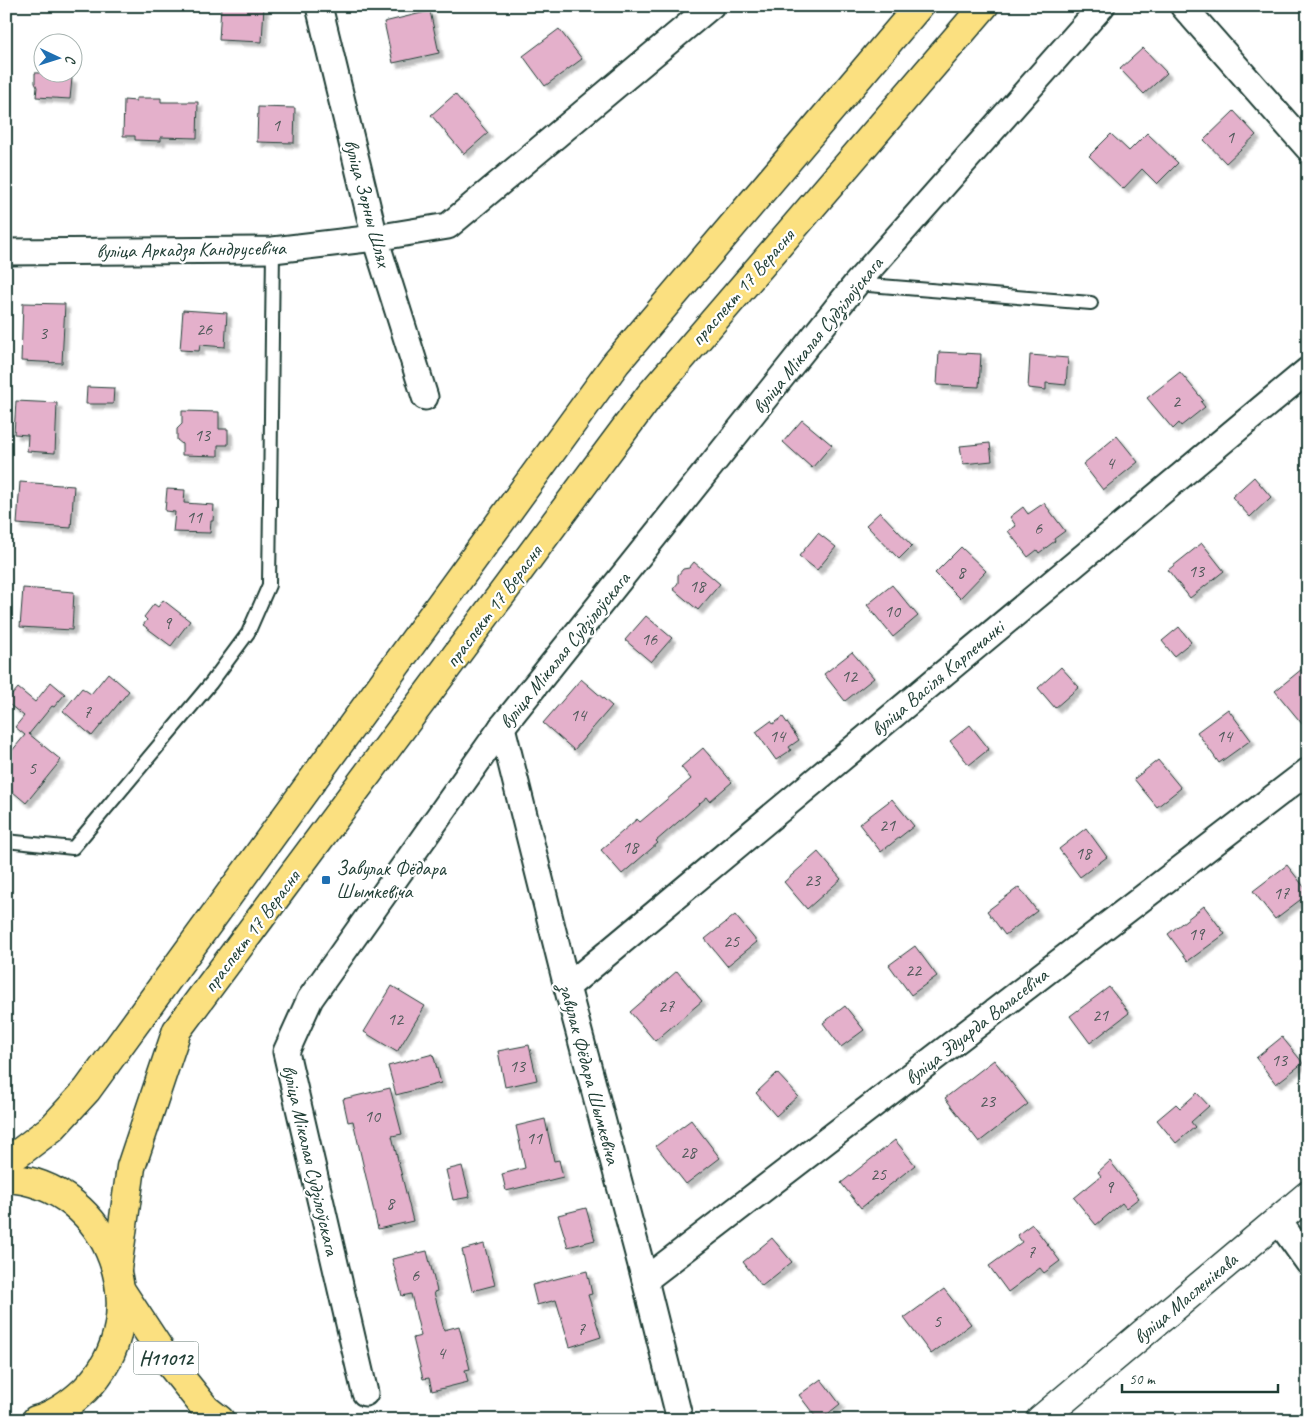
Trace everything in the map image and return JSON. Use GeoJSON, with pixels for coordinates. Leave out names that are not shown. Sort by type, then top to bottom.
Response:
{"type":"FeatureCollection","features":[{"type":"Feature","properties":{"kind":"main road","name":"праспект 17 Верасня"},"geometry":{"type":"LineString","coordinates":[[6,1161],[52,1128],[87,1090],[616,364],[919,6]]}},
{"type":"Feature","properties":{"kind":"main road","name":"праспект 17 Верасня"},"geometry":{"type":"LineString","coordinates":[[118,1279],[131,1167],[177,1030],[650,395],[984,6]]}},
{"type":"Feature","properties":{"kind":"main road","name":"Н11012"},"geometry":{"type":"LineString","coordinates":[[6,1178],[34,1184],[54,1191],[71,1202],[99,1231],[110,1249],[118,1279],[121,1309],[118,1330],[112,1349],[103,1367],[76,1398],[59,1410],[41,1419]]}},
{"type":"Feature","properties":{"kind":"main road","name":"вуліца Масленікава"},"geometry":{"type":"LineString","coordinates":[[1040,1420],[1308,1195]]}},
{"type":"Feature","properties":{"kind":"main road","name":"Н11012"},"geometry":{"type":"LineString","coordinates":[[118,1279],[166,1359],[206,1409],[220,1420]]}},
{"type":"Feature","properties":{"kind":"street","name":"вуліца Зорны Шлях"},"geometry":{"type":"LineString","coordinates":[[318,6],[375,238],[424,397]]}},
{"type":"Feature","properties":{"kind":"street"},"geometry":{"type":"LineString","coordinates":[[375,238],[448,226],[711,6]]}},
{"type":"Feature","properties":{"kind":"street","name":"вуліца Мікалая Судзілоўскага"},"geometry":{"type":"LineString","coordinates":[[365,1394],[286,1052],[310,999],[502,727],[856,284],[1102,6]]}},
{"type":"Feature","properties":{"kind":"street"},"geometry":{"type":"LineString","coordinates":[[1183,6],[1308,148]]}},
{"type":"Feature","properties":{"kind":"street","name":"вуліца Аркадзя Кандрусевіча"},"geometry":{"type":"LineString","coordinates":[[6,252],[273,250],[375,238]]}},
{"type":"Feature","properties":{"kind":"street","name":"вуліца Васіля Карпечанкі"},"geometry":{"type":"LineString","coordinates":[[567,987],[1308,370]]}},
{"type":"Feature","properties":{"kind":"street","name":"завулак Фёдара Шымкевіча"},"geometry":{"type":"LineString","coordinates":[[502,727],[567,987],[680,1420]]}},
{"type":"Feature","properties":{"kind":"street","name":"вуліца Эдуарда Валасевіча"},"geometry":{"type":"LineString","coordinates":[[645,1280],[1308,771]]}},
{"type":"Feature","properties":{"kind":"street"},"geometry":{"type":"LineString","coordinates":[[1278,1220],[1308,1262]]}},
{"type":"Feature","properties":{"kind":"lane"},"geometry":{"type":"LineString","coordinates":[[6,841],[73,848],[211,683],[248,633],[269,585],[273,250]]}},
{"type":"Feature","properties":{"kind":"lane"},"geometry":{"type":"LineString","coordinates":[[856,284],[1091,303]]}},
{"type":"Feature","properties":{"kind":"building"},"geometry":{"type":"Polygon","coordinates":[[[221,6],[264,6],[262,42],[219,40],[221,6]]]}},
{"type":"Feature","properties":{"kind":"building"},"geometry":{"type":"Polygon","coordinates":[[[430,11],[439,53],[393,63],[384,22],[430,11]]]}},
{"type":"Feature","properties":{"kind":"building"},"geometry":{"type":"Polygon","coordinates":[[[559,29],[582,59],[545,86],[523,56],[559,29]]]}},
{"type":"Feature","properties":{"kind":"building"},"geometry":{"type":"Polygon","coordinates":[[[1143,48],[1167,73],[1144,94],[1120,69],[1143,48]]]}},
{"type":"Feature","properties":{"kind":"building"},"geometry":{"type":"Polygon","coordinates":[[[72,82],[70,99],[36,97],[37,87],[35,83],[72,82]]]}},
{"type":"Feature","properties":{"kind":"building"},"geometry":{"type":"Polygon","coordinates":[[[455,94],[488,133],[464,154],[431,115],[455,94]]]}},
{"type":"Feature","properties":{"kind":"building"},"geometry":{"type":"Polygon","coordinates":[[[136,98],[161,98],[161,102],[198,102],[197,138],[161,137],[161,141],[135,140],[135,136],[123,136],[124,100],[136,101],[136,98]]]}},
{"type":"Feature","properties":{"kind":"building"},"geometry":{"type":"Polygon","coordinates":[[[258,107],[295,108],[294,143],[257,142],[258,107]]]}},
{"type":"Feature","properties":{"kind":"building"},"geometry":{"type":"Polygon","coordinates":[[[1234,111],[1256,135],[1226,163],[1204,140],[1234,111]]]}},
{"type":"Feature","properties":{"kind":"building"},"geometry":{"type":"Polygon","coordinates":[[[1147,133],[1178,163],[1157,184],[1142,169],[1123,189],[1089,156],[1111,134],[1129,151],[1147,133]]]}},
{"type":"Feature","properties":{"kind":"building"},"geometry":{"type":"Polygon","coordinates":[[[23,303],[65,304],[62,363],[21,361],[23,303]]]}},
{"type":"Feature","properties":{"kind":"building"},"geometry":{"type":"Polygon","coordinates":[[[183,310],[227,313],[225,347],[200,345],[199,351],[180,350],[183,310]]]}},
{"type":"Feature","properties":{"kind":"building"},"geometry":{"type":"Polygon","coordinates":[[[939,352],[981,354],[979,387],[937,385],[939,352]]]}},
{"type":"Feature","properties":{"kind":"building"},"geometry":{"type":"Polygon","coordinates":[[[1030,355],[1068,358],[1066,385],[1046,383],[1046,390],[1028,388],[1030,355]]]}},
{"type":"Feature","properties":{"kind":"building"},"geometry":{"type":"Polygon","coordinates":[[[1180,372],[1203,400],[1201,402],[1205,407],[1181,426],[1179,423],[1173,429],[1147,398],[1180,372]]]}},
{"type":"Feature","properties":{"kind":"building"},"geometry":{"type":"Polygon","coordinates":[[[87,387],[114,388],[113,404],[86,404],[87,387]]]}},
{"type":"Feature","properties":{"kind":"building"},"geometry":{"type":"Polygon","coordinates":[[[16,401],[57,403],[55,453],[27,451],[28,435],[14,434],[16,401]]]}},
{"type":"Feature","properties":{"kind":"building"},"geometry":{"type":"Polygon","coordinates":[[[182,411],[219,412],[219,429],[228,429],[228,445],[218,445],[218,456],[182,455],[182,444],[177,440],[177,429],[182,424],[182,411]]]}},
{"type":"Feature","properties":{"kind":"building"},"geometry":{"type":"Polygon","coordinates":[[[802,420],[832,445],[812,468],[783,442],[802,420]]]}},
{"type":"Feature","properties":{"kind":"building"},"geometry":{"type":"Polygon","coordinates":[[[1117,436],[1138,462],[1103,490],[1083,464],[1117,436]]]}},
{"type":"Feature","properties":{"kind":"building"},"geometry":{"type":"Polygon","coordinates":[[[990,443],[992,461],[963,464],[960,446],[990,443]]]}},
{"type":"Feature","properties":{"kind":"building"},"geometry":{"type":"Polygon","coordinates":[[[1254,477],[1271,497],[1250,517],[1232,497],[1254,477]]]}},
{"type":"Feature","properties":{"kind":"building"},"geometry":{"type":"Polygon","coordinates":[[[20,482],[74,486],[71,528],[17,524],[20,482]]]}},
{"type":"Feature","properties":{"kind":"building"},"geometry":{"type":"Polygon","coordinates":[[[167,489],[185,490],[184,503],[214,505],[210,533],[173,532],[175,512],[165,511],[167,489]]]}},
{"type":"Feature","properties":{"kind":"building"},"geometry":{"type":"Polygon","coordinates":[[[1044,503],[1065,531],[1039,553],[1037,550],[1028,557],[1008,531],[1016,526],[1010,517],[1023,507],[1028,514],[1044,503]]]}},
{"type":"Feature","properties":{"kind":"building"},"geometry":{"type":"Polygon","coordinates":[[[880,512],[912,546],[899,559],[866,525],[880,512]]]}},
{"type":"Feature","properties":{"kind":"building"},"geometry":{"type":"Polygon","coordinates":[[[818,533],[836,547],[817,570],[799,556],[818,533]]]}},
{"type":"Feature","properties":{"kind":"building"},"geometry":{"type":"Polygon","coordinates":[[[1202,543],[1224,571],[1190,598],[1168,570],[1202,543]]]}},
{"type":"Feature","properties":{"kind":"building"},"geometry":{"type":"Polygon","coordinates":[[[961,547],[986,571],[960,598],[935,573],[961,547]]]}},
{"type":"Feature","properties":{"kind":"building"},"geometry":{"type":"Polygon","coordinates":[[[694,562],[720,584],[698,610],[673,589],[678,583],[678,575],[683,569],[689,568],[694,562]]]}},
{"type":"Feature","properties":{"kind":"building"},"geometry":{"type":"Polygon","coordinates":[[[892,585],[918,616],[893,637],[867,605],[892,585]]]}},
{"type":"Feature","properties":{"kind":"building"},"geometry":{"type":"Polygon","coordinates":[[[23,588],[74,592],[72,630],[20,627],[23,588]]]}},
{"type":"Feature","properties":{"kind":"building"},"geometry":{"type":"Polygon","coordinates":[[[163,600],[190,621],[171,646],[143,625],[147,620],[144,617],[154,604],[158,607],[163,600]]]}},
{"type":"Feature","properties":{"kind":"building"},"geometry":{"type":"Polygon","coordinates":[[[646,616],[672,638],[651,662],[625,640],[646,616]]]}},
{"type":"Feature","properties":{"kind":"building"},"geometry":{"type":"Polygon","coordinates":[[[1179,627],[1191,642],[1174,656],[1162,641],[1179,627]]]}},
{"type":"Feature","properties":{"kind":"building"},"geometry":{"type":"Polygon","coordinates":[[[852,652],[874,678],[845,701],[824,674],[852,652]]]}},
{"type":"Feature","properties":{"kind":"building"},"geometry":{"type":"Polygon","coordinates":[[[1308,664],[1308,731],[1275,691],[1308,664]]]}},
{"type":"Feature","properties":{"kind":"building"},"geometry":{"type":"Polygon","coordinates":[[[1061,667],[1079,687],[1055,708],[1038,688],[1061,667]]]}},
{"type":"Feature","properties":{"kind":"building"},"geometry":{"type":"Polygon","coordinates":[[[108,673],[129,691],[92,736],[63,711],[82,688],[91,694],[108,673]]]}},
{"type":"Feature","properties":{"kind":"building"},"geometry":{"type":"Polygon","coordinates":[[[581,679],[612,706],[574,750],[543,723],[581,679]]]}},
{"type":"Feature","properties":{"kind":"building"},"geometry":{"type":"Polygon","coordinates":[[[51,682],[65,694],[54,707],[52,706],[29,734],[61,760],[26,803],[6,786],[6,758],[25,735],[15,727],[24,716],[6,702],[18,688],[35,702],[51,682]]]}},
{"type":"Feature","properties":{"kind":"building"},"geometry":{"type":"Polygon","coordinates":[[[1228,709],[1251,740],[1219,763],[1197,732],[1228,709]]]}},
{"type":"Feature","properties":{"kind":"building"},"geometry":{"type":"Polygon","coordinates":[[[783,717],[799,740],[789,747],[791,750],[776,760],[756,732],[771,721],[773,724],[783,717]]]}},
{"type":"Feature","properties":{"kind":"building"},"geometry":{"type":"Polygon","coordinates":[[[970,725],[989,749],[969,765],[950,741],[970,725]]]}},
{"type":"Feature","properties":{"kind":"building"},"geometry":{"type":"Polygon","coordinates":[[[703,748],[732,782],[710,801],[707,797],[656,841],[658,843],[622,874],[601,850],[637,819],[640,822],[691,779],[681,767],[703,748]]]}},
{"type":"Feature","properties":{"kind":"building"},"geometry":{"type":"Polygon","coordinates":[[[1158,760],[1181,788],[1157,807],[1134,779],[1158,760]]]}},
{"type":"Feature","properties":{"kind":"building"},"geometry":{"type":"Polygon","coordinates":[[[892,799],[914,826],[881,852],[859,824],[892,799]]]}},
{"type":"Feature","properties":{"kind":"building"},"geometry":{"type":"Polygon","coordinates":[[[1086,828],[1107,857],[1080,877],[1059,849],[1086,828]]]}},
{"type":"Feature","properties":{"kind":"building"},"geometry":{"type":"Polygon","coordinates":[[[818,852],[841,879],[807,909],[784,882],[818,852]]]}},
{"type":"Feature","properties":{"kind":"building"},"geometry":{"type":"Polygon","coordinates":[[[1287,865],[1308,894],[1275,919],[1253,891],[1287,865]]]}},
{"type":"Feature","properties":{"kind":"building"},"geometry":{"type":"Polygon","coordinates":[[[1019,887],[1037,911],[1005,935],[987,911],[1019,887]]]}},
{"type":"Feature","properties":{"kind":"building"},"geometry":{"type":"Polygon","coordinates":[[[1204,906],[1225,934],[1188,961],[1168,934],[1204,906]]]}},
{"type":"Feature","properties":{"kind":"building"},"geometry":{"type":"Polygon","coordinates":[[[735,915],[757,942],[727,966],[705,939],[735,915]]]}},
{"type":"Feature","properties":{"kind":"building"},"geometry":{"type":"Polygon","coordinates":[[[915,946],[937,976],[911,995],[889,965],[915,946]]]}},
{"type":"Feature","properties":{"kind":"building"},"geometry":{"type":"Polygon","coordinates":[[[677,971],[702,1001],[655,1041],[630,1012],[677,971]]]}},
{"type":"Feature","properties":{"kind":"building"},"geometry":{"type":"Polygon","coordinates":[[[392,986],[425,1006],[397,1052],[364,1032],[392,986]]]}},
{"type":"Feature","properties":{"kind":"building"},"geometry":{"type":"Polygon","coordinates":[[[1109,987],[1129,1013],[1090,1043],[1070,1016],[1109,987]]]}},
{"type":"Feature","properties":{"kind":"building"},"geometry":{"type":"Polygon","coordinates":[[[845,1006],[864,1030],[841,1047],[823,1023],[845,1006]]]}},
{"type":"Feature","properties":{"kind":"building"},"geometry":{"type":"Polygon","coordinates":[[[1282,1037],[1303,1063],[1276,1084],[1256,1058],[1282,1037]]]}},
{"type":"Feature","properties":{"kind":"building"},"geometry":{"type":"Polygon","coordinates":[[[529,1045],[537,1080],[505,1087],[498,1051],[529,1045]]]}},
{"type":"Feature","properties":{"kind":"building"},"geometry":{"type":"Polygon","coordinates":[[[433,1054],[441,1083],[396,1095],[388,1066],[433,1054]]]}},
{"type":"Feature","properties":{"kind":"building"},"geometry":{"type":"Polygon","coordinates":[[[994,1060],[1028,1104],[979,1142],[945,1098],[994,1060]]]}},
{"type":"Feature","properties":{"kind":"building"},"geometry":{"type":"Polygon","coordinates":[[[777,1073],[798,1096],[776,1116],[756,1093],[777,1073]]]}},
{"type":"Feature","properties":{"kind":"building"},"geometry":{"type":"Polygon","coordinates":[[[390,1088],[402,1134],[392,1136],[413,1221],[378,1229],[353,1121],[348,1122],[343,1099],[390,1088]]]}},
{"type":"Feature","properties":{"kind":"building"},"geometry":{"type":"Polygon","coordinates":[[[1197,1093],[1209,1106],[1191,1122],[1195,1127],[1176,1143],[1157,1120],[1176,1104],[1180,1108],[1197,1093]]]}},
{"type":"Feature","properties":{"kind":"building"},"geometry":{"type":"Polygon","coordinates":[[[545,1119],[554,1161],[559,1160],[563,1177],[506,1191],[502,1174],[525,1168],[516,1126],[545,1119]]]}},
{"type":"Feature","properties":{"kind":"building"},"geometry":{"type":"Polygon","coordinates":[[[691,1120],[720,1158],[686,1184],[656,1146],[691,1120]]]}},
{"type":"Feature","properties":{"kind":"building"},"geometry":{"type":"Polygon","coordinates":[[[895,1140],[915,1165],[861,1208],[841,1183],[895,1140]]]}},
{"type":"Feature","properties":{"kind":"building"},"geometry":{"type":"Polygon","coordinates":[[[1110,1161],[1139,1198],[1126,1208],[1122,1203],[1096,1225],[1074,1198],[1101,1176],[1098,1172],[1110,1161]]]}},
{"type":"Feature","properties":{"kind":"building"},"geometry":{"type":"Polygon","coordinates":[[[462,1166],[470,1197],[453,1200],[446,1170],[462,1166]]]}},
{"type":"Feature","properties":{"kind":"building"},"geometry":{"type":"Polygon","coordinates":[[[586,1208],[595,1240],[568,1247],[558,1215],[586,1208]]]}},
{"type":"Feature","properties":{"kind":"building"},"geometry":{"type":"Polygon","coordinates":[[[1032,1224],[1060,1261],[1044,1273],[1040,1268],[1008,1292],[989,1266],[1022,1242],[1017,1235],[1032,1224]]]}},
{"type":"Feature","properties":{"kind":"building"},"geometry":{"type":"Polygon","coordinates":[[[772,1238],[792,1262],[762,1286],[743,1262],[772,1238]]]}},
{"type":"Feature","properties":{"kind":"building"},"geometry":{"type":"Polygon","coordinates":[[[484,1244],[495,1285],[472,1291],[462,1250],[484,1244]]]}},
{"type":"Feature","properties":{"kind":"building"},"geometry":{"type":"Polygon","coordinates":[[[427,1251],[437,1291],[434,1292],[444,1330],[459,1326],[470,1369],[465,1370],[468,1382],[432,1391],[429,1378],[423,1379],[413,1338],[421,1336],[411,1294],[402,1296],[392,1259],[427,1251]]]}},
{"type":"Feature","properties":{"kind":"building"},"geometry":{"type":"Polygon","coordinates":[[[587,1271],[592,1294],[588,1295],[601,1337],[570,1347],[556,1300],[537,1305],[532,1285],[587,1271]]]}},
{"type":"Feature","properties":{"kind":"building"},"geometry":{"type":"Polygon","coordinates":[[[944,1289],[971,1324],[931,1354],[904,1318],[944,1289]]]}},
{"type":"Feature","properties":{"kind":"building"},"geometry":{"type":"Polygon","coordinates":[[[821,1379],[840,1404],[818,1420],[799,1395],[821,1379]]]}},
{"type":"Feature","properties":{"kind":"place","name":"Завулак Фёдара Шымкевіча"},"geometry":{"type":"Point","coordinates":[326,880]}}]}
